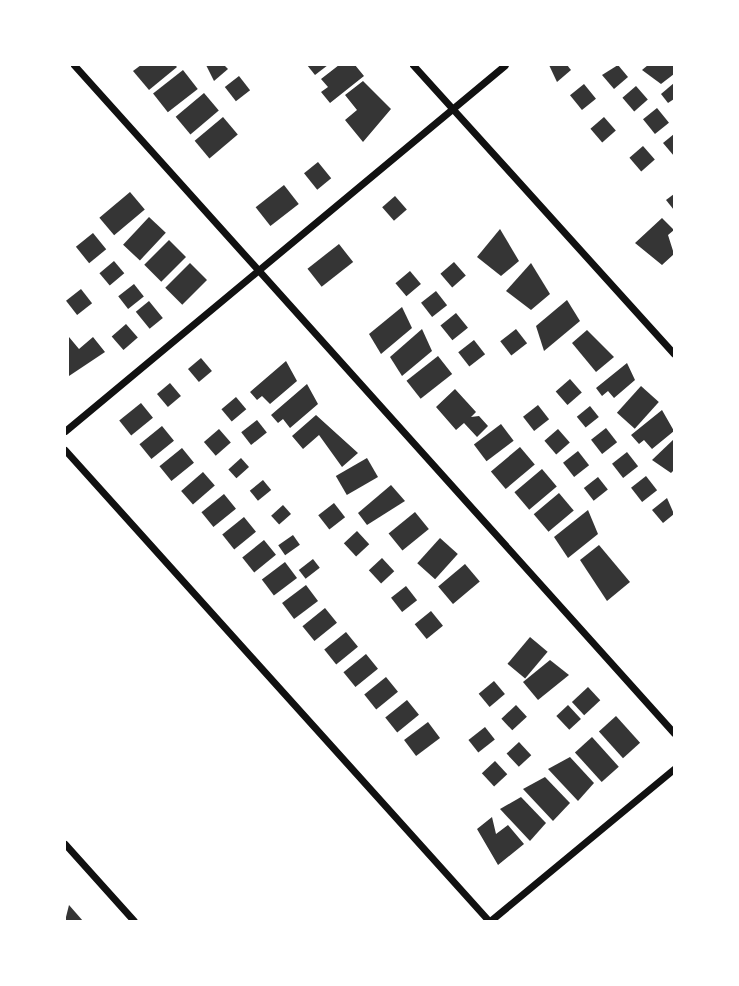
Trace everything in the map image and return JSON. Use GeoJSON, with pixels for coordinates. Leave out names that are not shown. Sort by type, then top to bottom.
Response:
{"type":"FeatureCollection","features":[{"type":"Feature","properties":{"kind":"street"},"geometry":{"type":"LineString","coordinates":[[74,65],[674,733]]}},
{"type":"Feature","properties":{"kind":"street"},"geometry":{"type":"LineString","coordinates":[[413,65],[674,354]]}},
{"type":"Feature","properties":{"kind":"street"},"geometry":{"type":"LineString","coordinates":[[65,431],[505,65]]}},
{"type":"Feature","properties":{"kind":"street"},"geometry":{"type":"LineString","coordinates":[[65,450],[490,921],[674,769]]}},
{"type":"Feature","properties":{"kind":"street"},"geometry":{"type":"LineString","coordinates":[[65,844],[134,921]]}},
{"type":"Feature","properties":{"kind":"building"},"geometry":{"type":"Polygon","coordinates":[[[141,65],[177,67],[149,90],[133,71],[141,65]]]}},
{"type":"Feature","properties":{"kind":"building"},"geometry":{"type":"Polygon","coordinates":[[[206,65],[224,65],[228,69],[214,81],[206,65]]]}},
{"type":"Feature","properties":{"kind":"building"},"geometry":{"type":"Polygon","coordinates":[[[307,65],[328,65],[315,75],[307,65]]]}},
{"type":"Feature","properties":{"kind":"building"},"geometry":{"type":"Polygon","coordinates":[[[339,65],[355,65],[364,76],[330,103],[321,92],[328,87],[321,79],[339,65]]]}},
{"type":"Feature","properties":{"kind":"building"},"geometry":{"type":"Polygon","coordinates":[[[549,65],[567,65],[571,70],[557,82],[549,65]]]}},
{"type":"Feature","properties":{"kind":"building"},"geometry":{"type":"Polygon","coordinates":[[[618,65],[628,77],[614,89],[602,75],[618,65]]]}},
{"type":"Feature","properties":{"kind":"building"},"geometry":{"type":"Polygon","coordinates":[[[648,65],[674,65],[674,74],[661,84],[642,70],[648,65]]]}},
{"type":"Feature","properties":{"kind":"building"},"geometry":{"type":"Polygon","coordinates":[[[183,70],[198,89],[168,112],[153,93],[183,70]]]}},
{"type":"Feature","properties":{"kind":"building"},"geometry":{"type":"Polygon","coordinates":[[[239,76],[250,90],[236,101],[225,87],[239,76]]]}},
{"type":"Feature","properties":{"kind":"building"},"geometry":{"type":"Polygon","coordinates":[[[363,81],[391,109],[363,142],[345,120],[357,110],[345,95],[363,81]]]}},
{"type":"Feature","properties":{"kind":"building"},"geometry":{"type":"Polygon","coordinates":[[[674,83],[674,99],[668,103],[661,94],[674,83]]]}},
{"type":"Feature","properties":{"kind":"building"},"geometry":{"type":"Polygon","coordinates":[[[584,84],[596,99],[582,110],[570,95],[584,84]]]}},
{"type":"Feature","properties":{"kind":"building"},"geometry":{"type":"Polygon","coordinates":[[[636,86],[648,100],[634,111],[622,98],[636,86]]]}},
{"type":"Feature","properties":{"kind":"building"},"geometry":{"type":"Polygon","coordinates":[[[204,93],[219,111],[190,134],[176,117],[204,93]]]}},
{"type":"Feature","properties":{"kind":"building"},"geometry":{"type":"Polygon","coordinates":[[[657,108],[669,123],[655,134],[643,119],[657,108]]]}},
{"type":"Feature","properties":{"kind":"building"},"geometry":{"type":"Polygon","coordinates":[[[223,117],[238,135],[209,158],[195,141],[223,117]]]}},
{"type":"Feature","properties":{"kind":"building"},"geometry":{"type":"Polygon","coordinates":[[[604,117],[616,131],[602,142],[590,129],[604,117]]]}},
{"type":"Feature","properties":{"kind":"building"},"geometry":{"type":"Polygon","coordinates":[[[674,134],[674,156],[663,143],[674,134]]]}},
{"type":"Feature","properties":{"kind":"building"},"geometry":{"type":"Polygon","coordinates":[[[643,146],[655,160],[641,171],[629,158],[643,146]]]}},
{"type":"Feature","properties":{"kind":"building"},"geometry":{"type":"Polygon","coordinates":[[[318,162],[331,178],[317,190],[304,173],[318,162]]]}},
{"type":"Feature","properties":{"kind":"building"},"geometry":{"type":"Polygon","coordinates":[[[284,185],[299,204],[270,226],[256,207],[284,185]]]}},
{"type":"Feature","properties":{"kind":"building"},"geometry":{"type":"Polygon","coordinates":[[[130,192],[145,210],[114,235],[99,218],[130,192]]]}},
{"type":"Feature","properties":{"kind":"building"},"geometry":{"type":"Polygon","coordinates":[[[674,194],[674,210],[666,200],[674,194]]]}},
{"type":"Feature","properties":{"kind":"building"},"geometry":{"type":"Polygon","coordinates":[[[395,196],[407,210],[394,221],[382,207],[395,196]]]}},
{"type":"Feature","properties":{"kind":"building"},"geometry":{"type":"Polygon","coordinates":[[[149,217],[166,233],[140,260],[123,245],[149,217]]]}},
{"type":"Feature","properties":{"kind":"building"},"geometry":{"type":"Polygon","coordinates":[[[662,218],[674,230],[668,235],[674,254],[662,265],[635,243],[662,218]]]}},
{"type":"Feature","properties":{"kind":"building"},"geometry":{"type":"Polygon","coordinates":[[[500,229],[519,261],[501,276],[477,257],[500,229]]]}},
{"type":"Feature","properties":{"kind":"building"},"geometry":{"type":"Polygon","coordinates":[[[93,233],[106,249],[89,263],[76,247],[93,233]]]}},
{"type":"Feature","properties":{"kind":"building"},"geometry":{"type":"Polygon","coordinates":[[[169,240],[186,257],[161,282],[144,265],[169,240]]]}},
{"type":"Feature","properties":{"kind":"building"},"geometry":{"type":"Polygon","coordinates":[[[339,244],[353,262],[322,287],[307,269],[339,244]]]}},
{"type":"Feature","properties":{"kind":"building"},"geometry":{"type":"Polygon","coordinates":[[[114,261],[124,273],[110,285],[99,273],[114,261]]]}},
{"type":"Feature","properties":{"kind":"building"},"geometry":{"type":"Polygon","coordinates":[[[454,262],[466,276],[452,287],[440,274],[454,262]]]}},
{"type":"Feature","properties":{"kind":"building"},"geometry":{"type":"Polygon","coordinates":[[[190,263],[207,280],[182,305],[165,288],[190,263]]]}},
{"type":"Feature","properties":{"kind":"building"},"geometry":{"type":"Polygon","coordinates":[[[531,263],[550,294],[531,310],[506,291],[531,263]]]}},
{"type":"Feature","properties":{"kind":"building"},"geometry":{"type":"Polygon","coordinates":[[[410,271],[421,284],[406,296],[395,283],[410,271]]]}},
{"type":"Feature","properties":{"kind":"building"},"geometry":{"type":"Polygon","coordinates":[[[134,284],[144,297],[128,309],[118,296],[134,284]]]}},
{"type":"Feature","properties":{"kind":"building"},"geometry":{"type":"Polygon","coordinates":[[[81,289],[92,303],[77,315],[66,301],[81,289]]]}},
{"type":"Feature","properties":{"kind":"building"},"geometry":{"type":"Polygon","coordinates":[[[436,291],[447,305],[432,317],[421,303],[436,291]]]}},
{"type":"Feature","properties":{"kind":"building"},"geometry":{"type":"Polygon","coordinates":[[[567,300],[580,321],[544,351],[536,326],[567,300]]]}},
{"type":"Feature","properties":{"kind":"building"},"geometry":{"type":"Polygon","coordinates":[[[149,301],[163,318],[150,329],[136,312],[149,301]]]}},
{"type":"Feature","properties":{"kind":"building"},"geometry":{"type":"Polygon","coordinates":[[[402,307],[412,328],[381,354],[369,334],[402,307]]]}},
{"type":"Feature","properties":{"kind":"building"},"geometry":{"type":"Polygon","coordinates":[[[456,313],[468,328],[452,340],[440,326],[456,313]]]}},
{"type":"Feature","properties":{"kind":"building"},"geometry":{"type":"Polygon","coordinates":[[[126,324],[138,338],[123,350],[112,336],[126,324]]]}},
{"type":"Feature","properties":{"kind":"building"},"geometry":{"type":"Polygon","coordinates":[[[422,329],[432,351],[402,376],[390,357],[422,329]]]}},
{"type":"Feature","properties":{"kind":"building"},"geometry":{"type":"Polygon","coordinates":[[[516,329],[527,343],[511,355],[500,341],[516,329]]]}},
{"type":"Feature","properties":{"kind":"building"},"geometry":{"type":"Polygon","coordinates":[[[587,330],[614,357],[596,372],[572,343],[587,330]]]}},
{"type":"Feature","properties":{"kind":"building"},"geometry":{"type":"Polygon","coordinates":[[[69,337],[79,349],[93,337],[105,352],[69,376],[69,337]]]}},
{"type":"Feature","properties":{"kind":"building"},"geometry":{"type":"Polygon","coordinates":[[[474,340],[485,354],[469,366],[458,352],[474,340]]]}},
{"type":"Feature","properties":{"kind":"building"},"geometry":{"type":"Polygon","coordinates":[[[438,356],[452,374],[421,399],[406,381],[438,356]]]}},
{"type":"Feature","properties":{"kind":"building"},"geometry":{"type":"Polygon","coordinates":[[[201,358],[212,371],[199,382],[188,369],[201,358]]]}},
{"type":"Feature","properties":{"kind":"building"},"geometry":{"type":"Polygon","coordinates":[[[286,361],[297,381],[270,404],[262,396],[257,400],[250,392],[286,361]]]}},
{"type":"Feature","properties":{"kind":"building"},"geometry":{"type":"Polygon","coordinates":[[[627,363],[635,380],[614,398],[608,391],[602,396],[596,388],[627,363]]]}},
{"type":"Feature","properties":{"kind":"building"},"geometry":{"type":"Polygon","coordinates":[[[570,379],[582,393],[567,405],[556,391],[570,379]]]}},
{"type":"Feature","properties":{"kind":"building"},"geometry":{"type":"Polygon","coordinates":[[[170,383],[181,396],[168,407],[157,394],[170,383]]]}},
{"type":"Feature","properties":{"kind":"building"},"geometry":{"type":"Polygon","coordinates":[[[307,384],[318,404],[290,428],[283,419],[278,423],[271,415],[307,384]]]}},
{"type":"Feature","properties":{"kind":"building"},"geometry":{"type":"Polygon","coordinates":[[[641,386],[659,402],[635,429],[617,413],[641,386]]]}},
{"type":"Feature","properties":{"kind":"building"},"geometry":{"type":"Polygon","coordinates":[[[455,389],[476,412],[471,417],[479,416],[488,426],[477,437],[464,423],[456,430],[436,407],[455,389]]]}},
{"type":"Feature","properties":{"kind":"building"},"geometry":{"type":"Polygon","coordinates":[[[236,397],[246,409],[232,421],[221,409],[236,397]]]}},
{"type":"Feature","properties":{"kind":"building"},"geometry":{"type":"Polygon","coordinates":[[[141,403],[153,418],[131,435],[119,421],[141,403]]]}},
{"type":"Feature","properties":{"kind":"building"},"geometry":{"type":"Polygon","coordinates":[[[538,405],[549,419],[534,431],[523,417],[538,405]]]}},
{"type":"Feature","properties":{"kind":"building"},"geometry":{"type":"Polygon","coordinates":[[[590,406],[599,417],[586,428],[577,417],[590,406]]]}},
{"type":"Feature","properties":{"kind":"building"},"geometry":{"type":"Polygon","coordinates":[[[662,410],[674,431],[652,449],[644,440],[639,444],[631,435],[662,410]]]}},
{"type":"Feature","properties":{"kind":"building"},"geometry":{"type":"Polygon","coordinates":[[[316,415],[358,453],[342,467],[319,435],[303,449],[292,436],[316,415]]]}},
{"type":"Feature","properties":{"kind":"building"},"geometry":{"type":"Polygon","coordinates":[[[257,420],[267,433],[251,445],[241,432],[257,420]]]}},
{"type":"Feature","properties":{"kind":"building"},"geometry":{"type":"Polygon","coordinates":[[[501,424],[514,441],[486,461],[474,444],[501,424]]]}},
{"type":"Feature","properties":{"kind":"building"},"geometry":{"type":"Polygon","coordinates":[[[162,426],[174,441],[151,459],[139,444],[162,426]]]}},
{"type":"Feature","properties":{"kind":"building"},"geometry":{"type":"Polygon","coordinates":[[[606,428],[617,442],[602,454],[591,440],[606,428]]]}},
{"type":"Feature","properties":{"kind":"building"},"geometry":{"type":"Polygon","coordinates":[[[219,429],[231,443],[216,456],[204,442],[219,429]]]}},
{"type":"Feature","properties":{"kind":"building"},"geometry":{"type":"Polygon","coordinates":[[[558,429],[570,443],[556,454],[544,441],[558,429]]]}},
{"type":"Feature","properties":{"kind":"building"},"geometry":{"type":"Polygon","coordinates":[[[674,439],[674,470],[671,473],[652,460],[674,439]]]}},
{"type":"Feature","properties":{"kind":"building"},"geometry":{"type":"Polygon","coordinates":[[[520,447],[535,465],[506,489],[491,471],[520,447]]]}},
{"type":"Feature","properties":{"kind":"building"},"geometry":{"type":"Polygon","coordinates":[[[182,448],[194,463],[171,481],[159,466],[182,448]]]}},
{"type":"Feature","properties":{"kind":"building"},"geometry":{"type":"Polygon","coordinates":[[[578,451],[589,465],[574,477],[563,463],[578,451]]]}},
{"type":"Feature","properties":{"kind":"building"},"geometry":{"type":"Polygon","coordinates":[[[627,452],[638,466],[623,478],[612,464],[627,452]]]}},
{"type":"Feature","properties":{"kind":"building"},"geometry":{"type":"Polygon","coordinates":[[[241,458],[249,467],[236,478],[228,469],[241,458]]]}},
{"type":"Feature","properties":{"kind":"building"},"geometry":{"type":"Polygon","coordinates":[[[367,458],[378,477],[347,495],[336,476],[367,458]]]}},
{"type":"Feature","properties":{"kind":"building"},"geometry":{"type":"Polygon","coordinates":[[[542,469],[557,487],[529,510],[514,492],[542,469]]]}},
{"type":"Feature","properties":{"kind":"building"},"geometry":{"type":"Polygon","coordinates":[[[203,472],[215,486],[193,505],[181,491],[203,472]]]}},
{"type":"Feature","properties":{"kind":"building"},"geometry":{"type":"Polygon","coordinates":[[[646,476],[657,490],[642,502],[631,488],[646,476]]]}},
{"type":"Feature","properties":{"kind":"building"},"geometry":{"type":"Polygon","coordinates":[[[598,477],[608,490],[594,501],[584,488],[598,477]]]}},
{"type":"Feature","properties":{"kind":"building"},"geometry":{"type":"Polygon","coordinates":[[[263,480],[271,490],[258,501],[250,491],[263,480]]]}},
{"type":"Feature","properties":{"kind":"building"},"geometry":{"type":"Polygon","coordinates":[[[391,485],[405,501],[367,525],[358,513],[391,485]]]}},
{"type":"Feature","properties":{"kind":"building"},"geometry":{"type":"Polygon","coordinates":[[[559,493],[574,511],[549,532],[534,514],[559,493]]]}},
{"type":"Feature","properties":{"kind":"building"},"geometry":{"type":"Polygon","coordinates":[[[224,494],[236,509],[213,527],[201,512],[224,494]]]}},
{"type":"Feature","properties":{"kind":"building"},"geometry":{"type":"Polygon","coordinates":[[[667,498],[674,514],[663,523],[652,510],[667,498]]]}},
{"type":"Feature","properties":{"kind":"building"},"geometry":{"type":"Polygon","coordinates":[[[334,503],[345,517],[329,529],[318,515],[334,503]]]}},
{"type":"Feature","properties":{"kind":"building"},"geometry":{"type":"Polygon","coordinates":[[[283,505],[291,514],[279,525],[271,516],[283,505]]]}},
{"type":"Feature","properties":{"kind":"building"},"geometry":{"type":"Polygon","coordinates":[[[588,510],[598,534],[568,558],[554,537],[588,510]]]}},
{"type":"Feature","properties":{"kind":"building"},"geometry":{"type":"Polygon","coordinates":[[[415,512],[429,529],[402,550],[389,533],[415,512]]]}},
{"type":"Feature","properties":{"kind":"building"},"geometry":{"type":"Polygon","coordinates":[[[244,517],[256,532],[234,549],[222,535],[244,517]]]}},
{"type":"Feature","properties":{"kind":"building"},"geometry":{"type":"Polygon","coordinates":[[[357,531],[369,544],[356,556],[344,543],[357,531]]]}},
{"type":"Feature","properties":{"kind":"building"},"geometry":{"type":"Polygon","coordinates":[[[293,535],[300,545],[285,555],[278,545],[293,535]]]}},
{"type":"Feature","properties":{"kind":"building"},"geometry":{"type":"Polygon","coordinates":[[[440,538],[458,554],[435,579],[417,563],[440,538]]]}},
{"type":"Feature","properties":{"kind":"building"},"geometry":{"type":"Polygon","coordinates":[[[264,540],[276,555],[254,572],[242,558],[264,540]]]}},
{"type":"Feature","properties":{"kind":"building"},"geometry":{"type":"Polygon","coordinates":[[[599,545],[630,582],[607,601],[580,560],[599,545]]]}},
{"type":"Feature","properties":{"kind":"building"},"geometry":{"type":"Polygon","coordinates":[[[382,558],[394,571],[381,583],[369,570],[382,558]]]}},
{"type":"Feature","properties":{"kind":"building"},"geometry":{"type":"Polygon","coordinates":[[[313,559],[320,568],[306,579],[299,570],[313,559]]]}},
{"type":"Feature","properties":{"kind":"building"},"geometry":{"type":"Polygon","coordinates":[[[285,562],[297,578],[274,595],[262,579],[285,562]]]}},
{"type":"Feature","properties":{"kind":"building"},"geometry":{"type":"Polygon","coordinates":[[[465,564],[480,582],[453,604],[438,586],[465,564]]]}},
{"type":"Feature","properties":{"kind":"building"},"geometry":{"type":"Polygon","coordinates":[[[306,585],[318,601],[294,619],[282,603],[306,585]]]}},
{"type":"Feature","properties":{"kind":"building"},"geometry":{"type":"Polygon","coordinates":[[[406,586],[417,600],[402,612],[391,598],[406,586]]]}},
{"type":"Feature","properties":{"kind":"building"},"geometry":{"type":"Polygon","coordinates":[[[325,608],[337,623],[314,641],[302,626],[325,608]]]}},
{"type":"Feature","properties":{"kind":"building"},"geometry":{"type":"Polygon","coordinates":[[[431,611],[443,626],[427,639],[415,624],[431,611]]]}},
{"type":"Feature","properties":{"kind":"building"},"geometry":{"type":"Polygon","coordinates":[[[346,632],[358,647],[336,664],[324,650],[346,632]]]}},
{"type":"Feature","properties":{"kind":"building"},"geometry":{"type":"Polygon","coordinates":[[[530,637],[548,652],[525,679],[508,664],[530,637]]]}},
{"type":"Feature","properties":{"kind":"building"},"geometry":{"type":"Polygon","coordinates":[[[366,654],[378,669],[355,687],[343,672],[366,654]]]}},
{"type":"Feature","properties":{"kind":"building"},"geometry":{"type":"Polygon","coordinates":[[[550,660],[569,675],[538,700],[523,682],[550,660]]]}},
{"type":"Feature","properties":{"kind":"building"},"geometry":{"type":"Polygon","coordinates":[[[386,677],[398,692],[376,709],[364,695],[386,677]]]}},
{"type":"Feature","properties":{"kind":"building"},"geometry":{"type":"Polygon","coordinates":[[[494,681],[505,694],[490,707],[479,694],[494,681]]]}},
{"type":"Feature","properties":{"kind":"building"},"geometry":{"type":"Polygon","coordinates":[[[588,687],[600,700],[584,715],[572,702],[588,687]]]}},
{"type":"Feature","properties":{"kind":"building"},"geometry":{"type":"Polygon","coordinates":[[[407,700],[419,715],[397,732],[385,718],[407,700]]]}},
{"type":"Feature","properties":{"kind":"building"},"geometry":{"type":"Polygon","coordinates":[[[516,705],[527,717],[512,730],[501,719],[516,705]]]}},
{"type":"Feature","properties":{"kind":"building"},"geometry":{"type":"Polygon","coordinates":[[[568,705],[581,719],[569,730],[556,716],[568,705]]]}},
{"type":"Feature","properties":{"kind":"building"},"geometry":{"type":"Polygon","coordinates":[[[616,716],[640,743],[623,758],[599,731],[616,716]]]}},
{"type":"Feature","properties":{"kind":"building"},"geometry":{"type":"Polygon","coordinates":[[[428,722],[440,738],[416,756],[404,740],[428,722]]]}},
{"type":"Feature","properties":{"kind":"building"},"geometry":{"type":"Polygon","coordinates":[[[485,727],[495,740],[478,753],[468,740],[485,727]]]}},
{"type":"Feature","properties":{"kind":"building"},"geometry":{"type":"Polygon","coordinates":[[[592,737],[619,767],[602,782],[575,752],[592,737]]]}},
{"type":"Feature","properties":{"kind":"building"},"geometry":{"type":"Polygon","coordinates":[[[519,742],[531,755],[519,767],[507,754],[519,742]]]}},
{"type":"Feature","properties":{"kind":"building"},"geometry":{"type":"Polygon","coordinates":[[[570,757],[594,783],[578,801],[548,769],[570,757]]]}},
{"type":"Feature","properties":{"kind":"building"},"geometry":{"type":"Polygon","coordinates":[[[495,761],[507,774],[494,786],[482,773],[495,761]]]}},
{"type":"Feature","properties":{"kind":"building"},"geometry":{"type":"Polygon","coordinates":[[[545,777],[570,803],[553,821],[523,789],[545,777]]]}},
{"type":"Feature","properties":{"kind":"building"},"geometry":{"type":"Polygon","coordinates":[[[521,797],[546,823],[530,841],[500,809],[521,797]]]}},
{"type":"Feature","properties":{"kind":"building"},"geometry":{"type":"Polygon","coordinates":[[[492,817],[496,834],[508,825],[524,844],[498,865],[477,829],[492,817]]]}},
{"type":"Feature","properties":{"kind":"building"},"geometry":{"type":"Polygon","coordinates":[[[69,905],[83,921],[65,921],[69,905]]]}}]}
